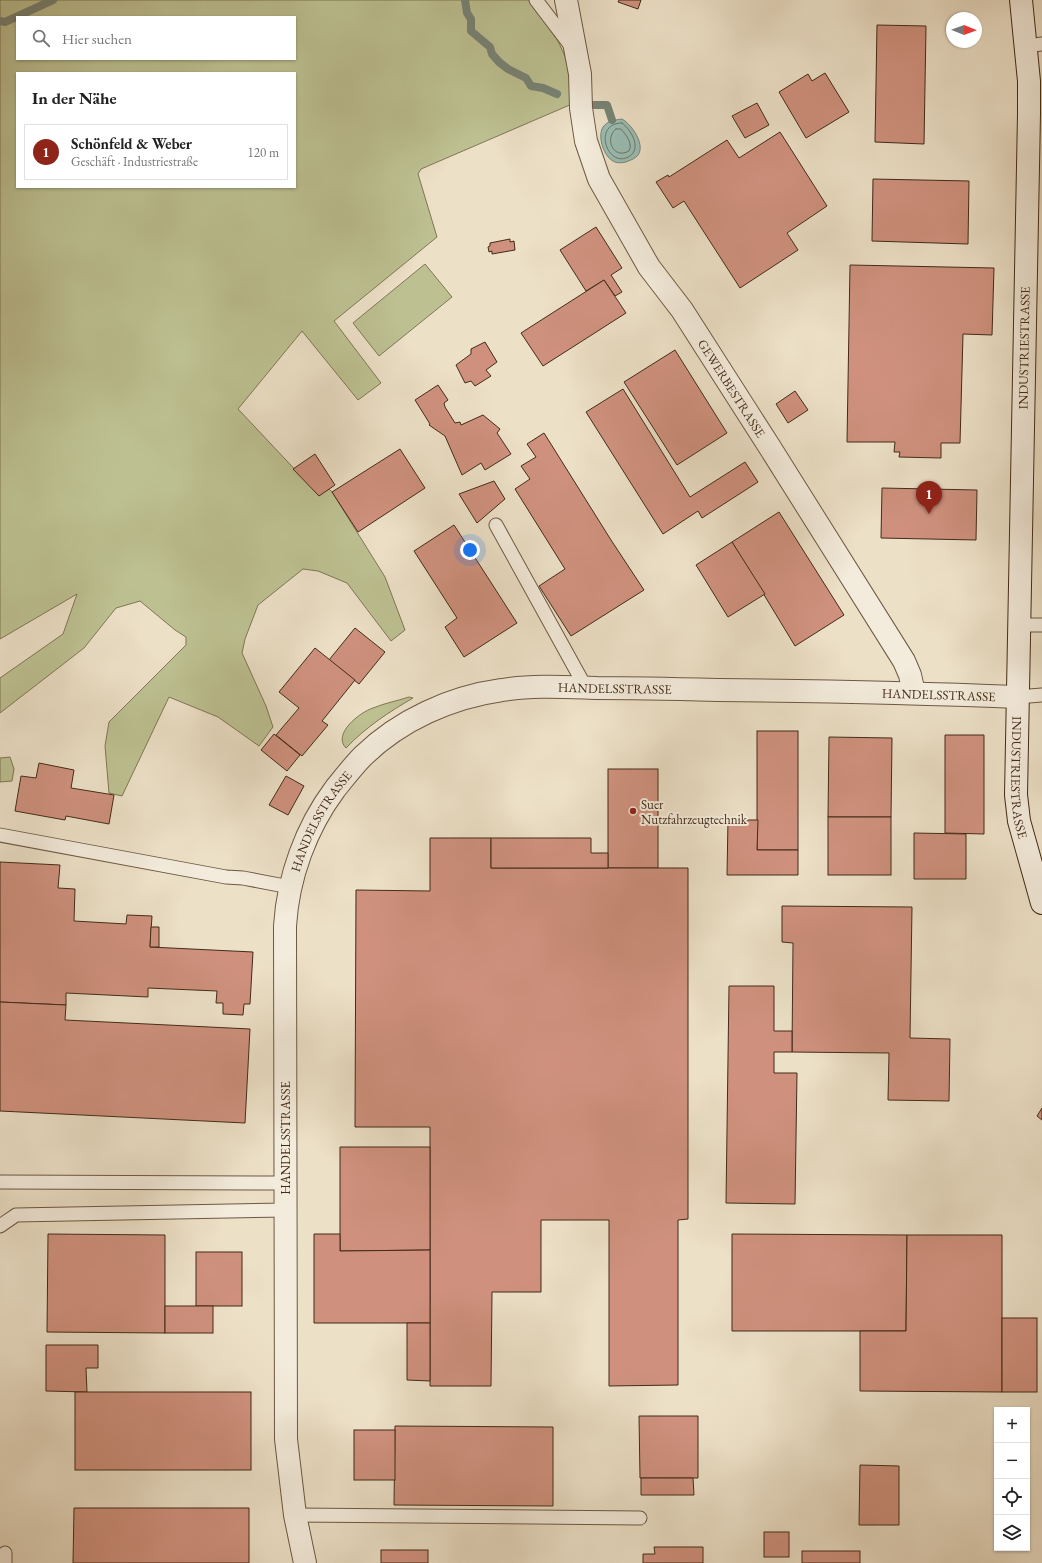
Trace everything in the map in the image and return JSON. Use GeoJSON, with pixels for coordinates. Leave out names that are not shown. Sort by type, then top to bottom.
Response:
{"type":"FeatureCollection","features":[{"type":"Feature","properties":{"kind":"street","name":"GEWERBESTRASSE"},"geometry":{"type":"LineString","coordinates":[[566,0],[578,64],[581,108],[586,141],[603,186],[649,267],[682,310],[904,661],[910,675],[914,693]]}},
{"type":"Feature","properties":{"kind":"street","name":"INDUSTRIESTRASSE"},"geometry":{"type":"LineString","coordinates":[[1022,0],[1034,45],[1029,82],[1016,795],[1019,821],[1042,903]]}},
{"type":"Feature","properties":{"kind":"street","name":"HANDELSSTRASSE"},"geometry":{"type":"LineString","coordinates":[[305,1563],[295,1516],[286,1439],[286,915],[290,887],[302,848],[326,802],[349,772],[364,755],[399,728],[440,706],[479,694],[501,690],[529,687],[914,693],[1017,697]]}},
{"type":"Feature","properties":{"kind":"lane"},"geometry":{"type":"LineString","coordinates":[[536,0],[578,64]]}},
{"type":"Feature","properties":{"kind":"lane"},"geometry":{"type":"LineString","coordinates":[[496,525],[586,688]]}},
{"type":"Feature","properties":{"kind":"lane"},"geometry":{"type":"LineString","coordinates":[[1018,624],[1042,625]]}},
{"type":"Feature","properties":{"kind":"lane","name":"INDUSTRIESTRASSE"},"geometry":{"type":"LineString","coordinates":[[1017,697],[1042,695]]}},
{"type":"Feature","properties":{"kind":"lane"},"geometry":{"type":"LineString","coordinates":[[0,835],[226,877],[243,878],[290,887]]}},
{"type":"Feature","properties":{"kind":"lane"},"geometry":{"type":"LineString","coordinates":[[0,1182],[285,1183]]}},
{"type":"Feature","properties":{"kind":"lane"},"geometry":{"type":"LineString","coordinates":[[0,1226],[16,1215],[286,1210]]}},
{"type":"Feature","properties":{"kind":"lane"},"geometry":{"type":"LineString","coordinates":[[295,1516],[640,1518]]}},
{"type":"Feature","properties":{"kind":"green space"},"geometry":{"type":"Polygon","coordinates":[[[0,0],[529,0],[558,41],[569,65],[572,104],[421,169],[418,174],[437,237],[334,321],[381,383],[358,400],[302,331],[238,409],[319,495],[329,489],[332,492],[385,577],[405,630],[391,641],[347,583],[318,571],[303,569],[258,605],[245,639],[242,653],[266,706],[273,727],[259,746],[218,717],[169,697],[122,796],[109,793],[105,746],[109,722],[186,645],[186,637],[175,630],[140,601],[116,608],[84,648],[0,713],[0,678],[63,634],[77,594],[0,639],[0,0]]]}},
{"type":"Feature","properties":{"kind":"green space"},"geometry":{"type":"Polygon","coordinates":[[[425,264],[452,297],[379,356],[353,323],[425,264]]]}},
{"type":"Feature","properties":{"kind":"green space"},"geometry":{"type":"Polygon","coordinates":[[[409,697],[413,698],[378,720],[346,748],[342,736],[349,724],[361,714],[373,708],[409,697]]]}},
{"type":"Feature","properties":{"kind":"green space"},"geometry":{"type":"Polygon","coordinates":[[[10,757],[14,769],[12,781],[0,782],[0,758],[10,757]]]}},
{"type":"Feature","properties":{"kind":"water"},"geometry":{"type":"Polygon","coordinates":[[[622,119],[635,132],[640,144],[640,150],[638,155],[633,159],[620,163],[611,160],[605,152],[601,141],[601,131],[607,123],[622,119]]]}},
{"type":"Feature","properties":{"kind":"building"},"geometry":{"type":"Polygon","coordinates":[[[619,0],[641,0],[638,9],[618,2],[619,0]]]}},
{"type":"Feature","properties":{"kind":"building"},"geometry":{"type":"Polygon","coordinates":[[[877,25],[926,26],[924,144],[875,142],[877,25]]]}},
{"type":"Feature","properties":{"kind":"building"},"geometry":{"type":"Polygon","coordinates":[[[825,73],[849,112],[806,138],[779,92],[808,74],[812,81],[825,73]]]}},
{"type":"Feature","properties":{"kind":"building"},"geometry":{"type":"Polygon","coordinates":[[[757,103],[769,125],[745,138],[732,116],[757,103]]]}},
{"type":"Feature","properties":{"kind":"building"},"geometry":{"type":"Polygon","coordinates":[[[780,132],[827,206],[787,233],[798,250],[740,288],[684,201],[673,208],[656,182],[668,175],[669,177],[727,140],[739,158],[780,132]]]}},
{"type":"Feature","properties":{"kind":"building"},"geometry":{"type":"Polygon","coordinates":[[[873,179],[969,181],[968,244],[872,241],[873,179]]]}},
{"type":"Feature","properties":{"kind":"building"},"geometry":{"type":"Polygon","coordinates":[[[596,227],[622,268],[611,275],[622,292],[615,296],[604,280],[586,291],[560,250],[596,227]]]}},
{"type":"Feature","properties":{"kind":"building"},"geometry":{"type":"Polygon","coordinates":[[[510,239],[510,242],[514,241],[515,250],[492,254],[492,251],[489,252],[488,247],[490,246],[490,243],[510,239]]]}},
{"type":"Feature","properties":{"kind":"building"},"geometry":{"type":"Polygon","coordinates":[[[850,265],[994,268],[992,335],[963,334],[960,443],[941,443],[941,458],[899,457],[900,452],[894,452],[895,442],[847,442],[850,265]]]}},
{"type":"Feature","properties":{"kind":"building"},"geometry":{"type":"Polygon","coordinates":[[[604,280],[626,313],[543,366],[521,333],[604,280]]]}},
{"type":"Feature","properties":{"kind":"building"},"geometry":{"type":"Polygon","coordinates":[[[485,342],[497,362],[486,370],[491,376],[475,386],[471,381],[465,383],[456,365],[471,354],[471,349],[485,342]]]}},
{"type":"Feature","properties":{"kind":"building"},"geometry":{"type":"Polygon","coordinates":[[[675,350],[727,433],[677,465],[624,382],[675,350]]]}},
{"type":"Feature","properties":{"kind":"building"},"geometry":{"type":"Polygon","coordinates":[[[438,385],[448,400],[444,403],[445,407],[455,423],[460,422],[461,425],[483,415],[500,429],[497,433],[511,454],[485,470],[481,463],[462,475],[445,436],[429,425],[430,424],[415,400],[438,385]]]}},
{"type":"Feature","properties":{"kind":"building"},"geometry":{"type":"Polygon","coordinates":[[[623,389],[690,497],[745,462],[758,482],[702,518],[698,511],[663,534],[586,412],[623,389]]]}},
{"type":"Feature","properties":{"kind":"building"},"geometry":{"type":"Polygon","coordinates":[[[795,391],[808,410],[788,423],[776,404],[795,391]]]}},
{"type":"Feature","properties":{"kind":"building"},"geometry":{"type":"Polygon","coordinates":[[[544,433],[644,590],[571,636],[539,586],[565,569],[515,489],[530,479],[521,466],[536,457],[527,444],[544,433]]]}},
{"type":"Feature","properties":{"kind":"building"},"geometry":{"type":"Polygon","coordinates":[[[400,449],[425,488],[358,532],[332,492],[400,449]]]}},
{"type":"Feature","properties":{"kind":"building"},"geometry":{"type":"Polygon","coordinates":[[[315,454],[335,485],[319,496],[293,469],[315,454]]]}},
{"type":"Feature","properties":{"kind":"building"},"geometry":{"type":"Polygon","coordinates":[[[494,481],[505,499],[477,523],[459,494],[494,481]]]}},
{"type":"Feature","properties":{"kind":"building"},"geometry":{"type":"Polygon","coordinates":[[[882,488],[977,490],[976,540],[881,538],[882,488]]]}},
{"type":"Feature","properties":{"kind":"building"},"geometry":{"type":"Polygon","coordinates":[[[779,512],[844,615],[795,646],[732,542],[779,512]]]}},
{"type":"Feature","properties":{"kind":"building"},"geometry":{"type":"Polygon","coordinates":[[[454,525],[517,623],[464,657],[445,627],[457,618],[414,551],[454,525]]]}},
{"type":"Feature","properties":{"kind":"building"},"geometry":{"type":"Polygon","coordinates":[[[732,542],[765,594],[728,617],[696,565],[732,542]]]}},
{"type":"Feature","properties":{"kind":"building"},"geometry":{"type":"Polygon","coordinates":[[[355,628],[385,652],[359,684],[329,660],[355,628]]]}},
{"type":"Feature","properties":{"kind":"building"},"geometry":{"type":"Polygon","coordinates":[[[315,648],[355,680],[322,721],[328,725],[302,756],[276,735],[299,708],[279,692],[315,648]]]}},
{"type":"Feature","properties":{"kind":"building"},"geometry":{"type":"Polygon","coordinates":[[[757,731],[798,731],[798,850],[757,850],[757,731]]]}},
{"type":"Feature","properties":{"kind":"building"},"geometry":{"type":"Polygon","coordinates":[[[274,734],[300,755],[287,771],[261,750],[274,734]]]}},
{"type":"Feature","properties":{"kind":"building"},"geometry":{"type":"Polygon","coordinates":[[[945,735],[984,735],[984,834],[945,833],[945,735]]]}},
{"type":"Feature","properties":{"kind":"building"},"geometry":{"type":"Polygon","coordinates":[[[829,737],[892,738],[891,817],[828,817],[829,737]]]}},
{"type":"Feature","properties":{"kind":"building"},"geometry":{"type":"Polygon","coordinates":[[[39,763],[74,770],[71,788],[114,795],[109,824],[66,816],[65,820],[15,811],[21,776],[36,778],[39,763]]]}},
{"type":"Feature","properties":{"kind":"building","name":"Suer Nutzfahrzeugtechnik"},"geometry":{"type":"Polygon","coordinates":[[[608,769],[658,769],[658,868],[608,868],[608,769]]]}},
{"type":"Feature","properties":{"kind":"building"},"geometry":{"type":"Polygon","coordinates":[[[286,776],[304,786],[288,815],[269,805],[286,776]]]}},
{"type":"Feature","properties":{"kind":"building"},"geometry":{"type":"Polygon","coordinates":[[[828,817],[891,817],[891,875],[828,875],[828,817]]]}},
{"type":"Feature","properties":{"kind":"building"},"geometry":{"type":"Polygon","coordinates":[[[728,820],[758,820],[757,850],[798,850],[798,875],[727,875],[728,820]]]}},
{"type":"Feature","properties":{"kind":"building"},"geometry":{"type":"Polygon","coordinates":[[[914,833],[966,834],[966,879],[914,879],[914,833]]]}},
{"type":"Feature","properties":{"kind":"building"},"geometry":{"type":"Polygon","coordinates":[[[430,838],[491,838],[491,868],[688,868],[688,1219],[678,1220],[678,1385],[609,1386],[609,1220],[541,1220],[541,1292],[492,1292],[491,1386],[430,1386],[430,1127],[355,1127],[356,890],[430,891],[430,838]]]}},
{"type":"Feature","properties":{"kind":"building"},"geometry":{"type":"Polygon","coordinates":[[[491,838],[591,838],[591,853],[608,853],[608,868],[491,868],[491,838]]]}},
{"type":"Feature","properties":{"kind":"building"},"geometry":{"type":"Polygon","coordinates":[[[0,862],[60,865],[58,888],[75,889],[74,921],[126,924],[127,915],[152,916],[150,947],[253,952],[250,1004],[244,1004],[243,1015],[223,1014],[223,1003],[216,1003],[217,991],[148,988],[148,997],[66,993],[66,1005],[0,1002],[0,862]]]}},
{"type":"Feature","properties":{"kind":"building"},"geometry":{"type":"Polygon","coordinates":[[[782,906],[912,907],[910,1038],[950,1039],[949,1101],[888,1100],[889,1053],[792,1052],[793,943],[782,942],[782,906]]]}},
{"type":"Feature","properties":{"kind":"building"},"geometry":{"type":"Polygon","coordinates":[[[151,927],[159,927],[159,947],[150,947],[151,927]]]}},
{"type":"Feature","properties":{"kind":"building"},"geometry":{"type":"Polygon","coordinates":[[[729,986],[774,986],[774,1031],[792,1031],[792,1052],[774,1052],[774,1073],[797,1073],[795,1204],[726,1203],[729,986]]]}},
{"type":"Feature","properties":{"kind":"building"},"geometry":{"type":"Polygon","coordinates":[[[0,1002],[66,1005],[65,1020],[250,1029],[245,1123],[0,1111],[0,1002]]]}},
{"type":"Feature","properties":{"kind":"building"},"geometry":{"type":"Polygon","coordinates":[[[1042,1108],[1042,1120],[1037,1116],[1042,1108]]]}},
{"type":"Feature","properties":{"kind":"building"},"geometry":{"type":"Polygon","coordinates":[[[340,1147],[430,1147],[430,1250],[340,1251],[340,1147]]]}},
{"type":"Feature","properties":{"kind":"building"},"geometry":{"type":"Polygon","coordinates":[[[48,1234],[165,1235],[165,1333],[47,1332],[48,1234]]]}},
{"type":"Feature","properties":{"kind":"building"},"geometry":{"type":"Polygon","coordinates":[[[314,1234],[340,1234],[340,1251],[430,1250],[430,1323],[314,1323],[314,1234]]]}},
{"type":"Feature","properties":{"kind":"building"},"geometry":{"type":"Polygon","coordinates":[[[732,1234],[907,1235],[906,1331],[732,1331],[732,1234]]]}},
{"type":"Feature","properties":{"kind":"building"},"geometry":{"type":"Polygon","coordinates":[[[907,1235],[1002,1235],[1002,1392],[860,1391],[860,1331],[906,1331],[907,1235]]]}},
{"type":"Feature","properties":{"kind":"building"},"geometry":{"type":"Polygon","coordinates":[[[196,1252],[242,1252],[242,1306],[196,1306],[196,1252]]]}},
{"type":"Feature","properties":{"kind":"building"},"geometry":{"type":"Polygon","coordinates":[[[165,1306],[213,1306],[213,1333],[165,1333],[165,1306]]]}},
{"type":"Feature","properties":{"kind":"building"},"geometry":{"type":"Polygon","coordinates":[[[1002,1318],[1037,1318],[1037,1392],[1002,1392],[1002,1318]]]}},
{"type":"Feature","properties":{"kind":"building"},"geometry":{"type":"Polygon","coordinates":[[[407,1323],[430,1323],[430,1381],[407,1380],[407,1323]]]}},
{"type":"Feature","properties":{"kind":"building"},"geometry":{"type":"Polygon","coordinates":[[[46,1345],[98,1345],[98,1368],[86,1368],[87,1392],[46,1391],[46,1345]]]}},
{"type":"Feature","properties":{"kind":"building"},"geometry":{"type":"Polygon","coordinates":[[[75,1392],[251,1392],[251,1470],[75,1470],[75,1392]]]}},
{"type":"Feature","properties":{"kind":"building"},"geometry":{"type":"Polygon","coordinates":[[[639,1416],[698,1416],[698,1478],[640,1478],[639,1416]]]}},
{"type":"Feature","properties":{"kind":"building"},"geometry":{"type":"Polygon","coordinates":[[[395,1426],[553,1427],[553,1506],[394,1505],[395,1426]]]}},
{"type":"Feature","properties":{"kind":"building"},"geometry":{"type":"Polygon","coordinates":[[[354,1430],[395,1430],[395,1480],[354,1480],[354,1430]]]}},
{"type":"Feature","properties":{"kind":"building"},"geometry":{"type":"Polygon","coordinates":[[[860,1465],[899,1466],[899,1525],[859,1525],[860,1465]]]}},
{"type":"Feature","properties":{"kind":"building"},"geometry":{"type":"Polygon","coordinates":[[[641,1478],[693,1478],[694,1495],[641,1495],[641,1478]]]}},
{"type":"Feature","properties":{"kind":"building"},"geometry":{"type":"Polygon","coordinates":[[[74,1508],[249,1508],[249,1563],[73,1563],[74,1508]]]}},
{"type":"Feature","properties":{"kind":"building"},"geometry":{"type":"Polygon","coordinates":[[[764,1532],[789,1532],[789,1557],[764,1557],[764,1532]]]}},
{"type":"Feature","properties":{"kind":"building"},"geometry":{"type":"Polygon","coordinates":[[[654,1547],[703,1547],[703,1563],[643,1563],[643,1554],[655,1554],[654,1547]]]}},
{"type":"Feature","properties":{"kind":"building"},"geometry":{"type":"Polygon","coordinates":[[[381,1550],[428,1550],[428,1563],[381,1563],[381,1550]]]}},
{"type":"Feature","properties":{"kind":"building"},"geometry":{"type":"Polygon","coordinates":[[[802,1551],[860,1551],[860,1563],[802,1563],[802,1551]]]}},
{"type":"Feature","properties":{"kind":"waterway"},"geometry":{"type":"LineString","coordinates":[[18,16],[53,0]]}},
{"type":"Feature","properties":{"kind":"waterway"},"geometry":{"type":"LineString","coordinates":[[465,0],[467,13],[471,19],[471,31],[490,47],[492,54],[499,62],[508,69],[526,78],[531,86],[543,88],[557,94]]}},
{"type":"Feature","properties":{"kind":"waterway"},"geometry":{"type":"LineString","coordinates":[[0,21],[5,22],[16,17]]}},
{"type":"Feature","properties":{"kind":"waterway"},"geometry":{"type":"LineString","coordinates":[[593,105],[607,105],[612,120]]}},
{"type":"Feature","properties":{"kind":"place","name":"Schönfeld & Weber"},"geometry":{"type":"Point","coordinates":[929,514]}},
{"type":"Feature","properties":{"kind":"place","name":"Suer Nutzfahrzeugtechnik"},"geometry":{"type":"Point","coordinates":[633,811]}}]}
